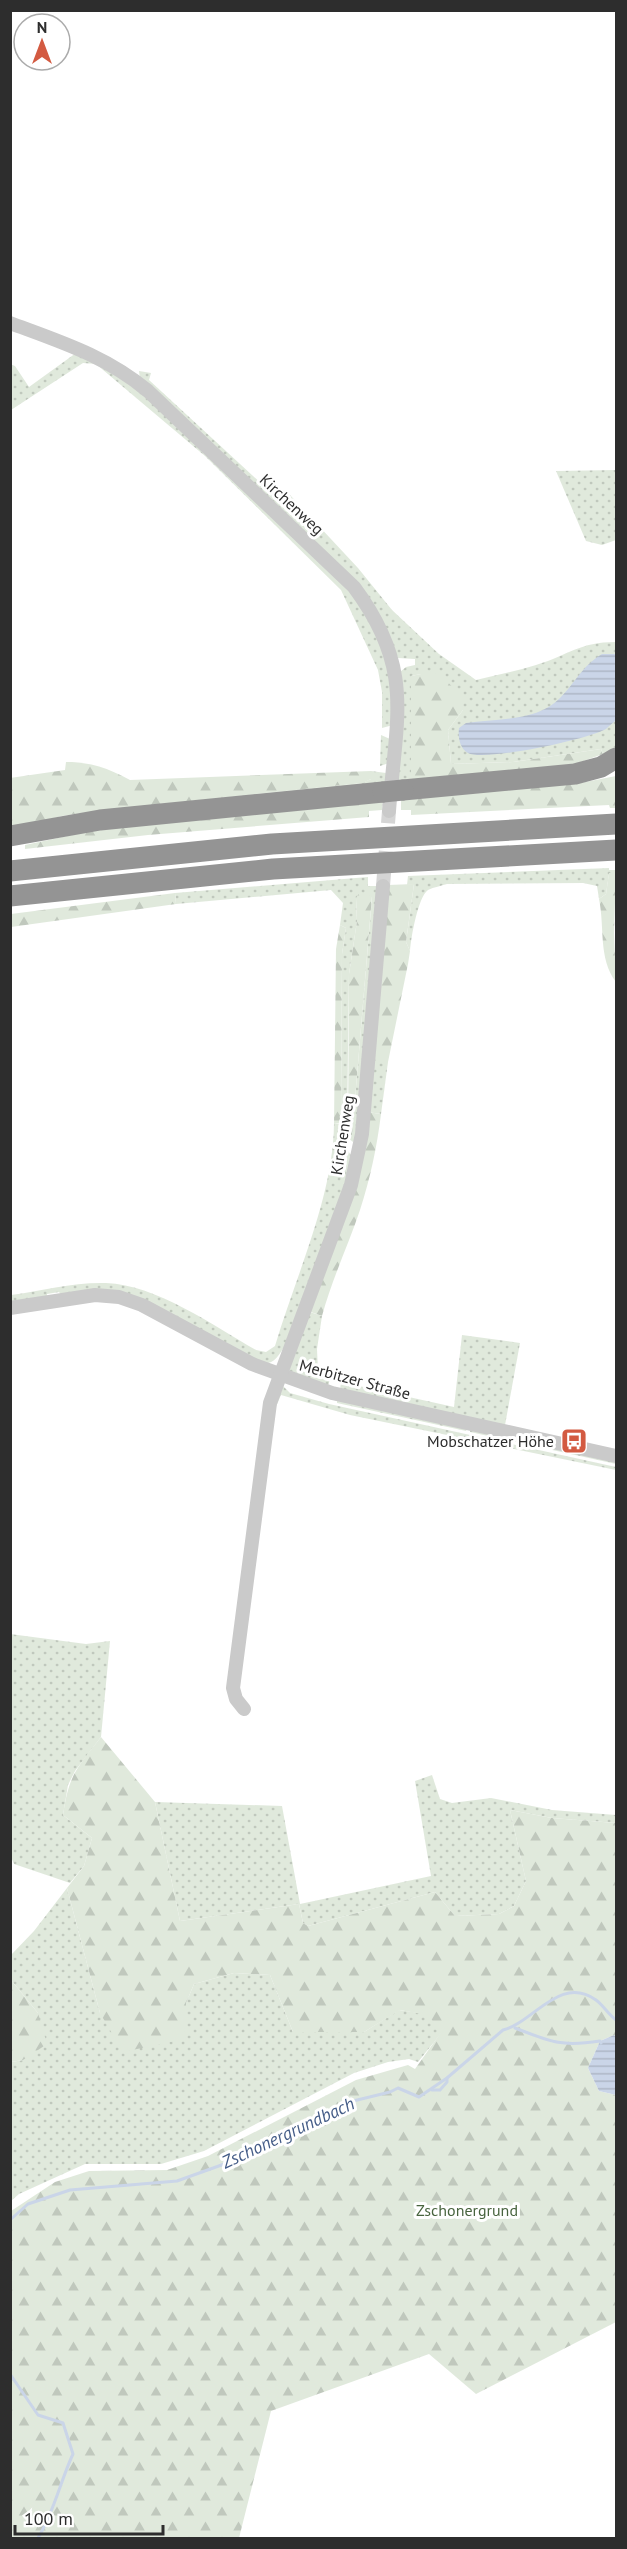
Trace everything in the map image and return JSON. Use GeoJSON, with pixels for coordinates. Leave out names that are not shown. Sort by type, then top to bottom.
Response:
{"type":"FeatureCollection","features":[{"type":"Feature","properties":{"kind":"highway"},"geometry":{"type":"LineString","coordinates":[[10,836],[90,821],[392,798],[575,774],[601,766],[616,758]]}},
{"type":"Feature","properties":{"kind":"highway"},"geometry":{"type":"LineString","coordinates":[[10,871],[283,843],[616,824]]}},
{"type":"Feature","properties":{"kind":"highway"},"geometry":{"type":"LineString","coordinates":[[10,896],[273,869],[616,850]]}},
{"type":"Feature","properties":{"kind":"street","name":"Kirchenweg"},"geometry":{"type":"LineString","coordinates":[[10,323],[101,358],[121,369],[148,391],[354,587],[373,612],[387,639],[395,667],[398,725],[392,798]]}},
{"type":"Feature","properties":{"kind":"street","name":"Kirchenweg"},"geometry":{"type":"LineString","coordinates":[[279,1375],[351,1185],[362,1134],[383,886]]}},
{"type":"Feature","properties":{"kind":"street"},"geometry":{"type":"LineString","coordinates":[[10,1308],[95,1295],[119,1298],[142,1305],[252,1364],[279,1375]]}},
{"type":"Feature","properties":{"kind":"street","name":"Merbitzer Straße"},"geometry":{"type":"LineString","coordinates":[[244,1709],[236,1699],[233,1688],[270,1403],[279,1375],[332,1393],[616,1456]]}},
{"type":"Feature","properties":{"kind":"green space"},"geometry":{"type":"Polygon","coordinates":[[[76,353],[96,364],[83,363],[11,410],[10,364],[15,366],[29,387],[76,353]]]}},
{"type":"Feature","properties":{"kind":"green space"},"geometry":{"type":"Polygon","coordinates":[[[97,365],[133,385],[349,589],[368,612],[389,670],[393,725],[382,728],[382,692],[378,670],[341,590],[205,456],[97,365]]]}},
{"type":"Feature","properties":{"kind":"green space"},"geometry":{"type":"Polygon","coordinates":[[[139,371],[151,373],[149,380],[265,487],[289,494],[358,568],[392,610],[439,654],[476,680],[536,665],[593,644],[616,642],[616,747],[603,754],[601,749],[513,762],[451,764],[448,730],[463,710],[421,674],[411,676],[411,781],[398,782],[400,672],[406,667],[415,665],[415,659],[398,658],[377,611],[140,379],[139,371]]]}},
{"type":"Feature","properties":{"kind":"green space"},"geometry":{"type":"Polygon","coordinates":[[[616,470],[616,540],[602,545],[586,541],[556,471],[616,470]]]}},
{"type":"Feature","properties":{"kind":"green space"},"geometry":{"type":"Polygon","coordinates":[[[423,669],[441,675],[462,697],[463,710],[448,730],[451,764],[513,762],[601,749],[603,754],[575,764],[411,781],[411,676],[421,674],[423,669]]]}},
{"type":"Feature","properties":{"kind":"green space"},"geometry":{"type":"Polygon","coordinates":[[[381,735],[390,739],[389,763],[380,766],[381,735]]]}},
{"type":"Feature","properties":{"kind":"green space"},"geometry":{"type":"Polygon","coordinates":[[[66,762],[99,766],[130,780],[371,771],[371,779],[363,783],[104,810],[62,816],[11,829],[10,778],[65,770],[66,762]]]}},
{"type":"Feature","properties":{"kind":"green space"},"geometry":{"type":"Polygon","coordinates":[[[371,771],[386,773],[386,783],[33,823],[104,810],[362,783],[371,779],[371,771]]]}},
{"type":"Feature","properties":{"kind":"green space"},"geometry":{"type":"Polygon","coordinates":[[[616,776],[616,808],[610,808],[609,805],[411,815],[411,810],[401,810],[401,799],[580,783],[616,776]]]}},
{"type":"Feature","properties":{"kind":"green space"},"geometry":{"type":"Polygon","coordinates":[[[383,800],[382,810],[369,811],[369,817],[148,835],[25,849],[25,845],[100,829],[383,800]]]}},
{"type":"Feature","properties":{"kind":"green space"},"geometry":{"type":"Polygon","coordinates":[[[609,868],[609,870],[616,870],[616,873],[609,874],[606,894],[599,899],[597,886],[583,883],[447,884],[433,888],[424,894],[418,909],[410,951],[406,942],[414,884],[407,885],[408,876],[609,868]]]}},
{"type":"Feature","properties":{"kind":"green space"},"geometry":{"type":"Polygon","coordinates":[[[609,873],[616,873],[614,933],[616,982],[610,973],[604,953],[599,899],[606,894],[609,873]]]}},
{"type":"Feature","properties":{"kind":"green space"},"geometry":{"type":"Polygon","coordinates":[[[368,877],[368,886],[378,886],[355,1140],[353,1142],[348,1138],[352,1135],[372,897],[356,899],[357,921],[349,974],[347,1128],[343,1129],[343,1144],[351,1155],[345,1184],[284,1347],[277,1357],[269,1363],[262,1363],[147,1302],[62,1296],[59,1292],[47,1294],[47,1298],[11,1303],[11,1295],[58,1287],[94,1283],[125,1285],[164,1298],[256,1350],[266,1352],[275,1346],[320,1208],[332,1152],[334,1124],[341,1124],[342,954],[346,928],[340,925],[343,903],[331,890],[176,904],[175,893],[368,877]]]}},
{"type":"Feature","properties":{"kind":"green space"},"geometry":{"type":"Polygon","coordinates":[[[414,884],[406,942],[410,951],[388,1062],[372,1062],[388,885],[414,884]]]}},
{"type":"Feature","properties":{"kind":"green space"},"geometry":{"type":"Polygon","coordinates":[[[360,892],[372,896],[352,1135],[348,1138],[349,974],[357,921],[356,898],[360,892]]]}},
{"type":"Feature","properties":{"kind":"green space"},"geometry":{"type":"Polygon","coordinates":[[[175,893],[176,904],[11,927],[11,914],[175,893]]]}},
{"type":"Feature","properties":{"kind":"green space"},"geometry":{"type":"Polygon","coordinates":[[[340,925],[346,928],[342,954],[341,1123],[334,1124],[336,949],[340,925]]]}},
{"type":"Feature","properties":{"kind":"green space"},"geometry":{"type":"Polygon","coordinates":[[[372,1062],[388,1062],[381,1114],[367,1112],[372,1062]]]}},
{"type":"Feature","properties":{"kind":"green space"},"geometry":{"type":"Polygon","coordinates":[[[367,1112],[381,1114],[373,1163],[360,1210],[322,1316],[308,1311],[367,1112]]]}},
{"type":"Feature","properties":{"kind":"green space"},"geometry":{"type":"Polygon","coordinates":[[[307,1311],[322,1316],[317,1349],[318,1371],[330,1378],[328,1387],[292,1374],[289,1369],[307,1311]]]}},
{"type":"Feature","properties":{"kind":"green space"},"geometry":{"type":"Polygon","coordinates":[[[462,1335],[520,1343],[505,1425],[340,1390],[341,1382],[454,1407],[462,1335]]]}},
{"type":"Feature","properties":{"kind":"green space"},"geometry":{"type":"Polygon","coordinates":[[[282,1385],[290,1393],[329,1404],[616,1467],[616,1470],[350,1415],[281,1395],[275,1409],[271,1403],[282,1385]]]}},
{"type":"Feature","properties":{"kind":"green space"},"geometry":{"type":"Polygon","coordinates":[[[337,1400],[467,1429],[466,1431],[337,1403],[337,1400]]]}},
{"type":"Feature","properties":{"kind":"green space"},"geometry":{"type":"Polygon","coordinates":[[[470,1430],[616,1461],[616,1464],[470,1432],[470,1430]]]}},
{"type":"Feature","properties":{"kind":"green space"},"geometry":{"type":"Polygon","coordinates":[[[10,1634],[86,1644],[110,1641],[101,1737],[75,1771],[68,1785],[63,1815],[92,1838],[84,1866],[70,1883],[14,1864],[11,1857],[10,1634]]]}},
{"type":"Feature","properties":{"kind":"green space","name":"Zschonergrund"},"geometry":{"type":"Polygon","coordinates":[[[101,1737],[155,1802],[180,1921],[299,1904],[303,1923],[308,1926],[435,1892],[455,1916],[499,1914],[514,1906],[526,1881],[510,1810],[552,1818],[616,1823],[616,2037],[614,2035],[600,2041],[588,2068],[599,2091],[616,2095],[616,2322],[476,2394],[429,2354],[271,2411],[239,2538],[11,2538],[11,2211],[55,2182],[89,2171],[167,2170],[208,2156],[356,2080],[408,2065],[415,2069],[442,2031],[427,2015],[400,2010],[364,2032],[293,2032],[270,1975],[234,1973],[194,1984],[186,2003],[186,2030],[179,2040],[123,2052],[100,2013],[67,1888],[84,1866],[92,1838],[63,1815],[65,1801],[75,1772],[101,1737]]]}},
{"type":"Feature","properties":{"kind":"green space"},"geometry":{"type":"Polygon","coordinates":[[[432,1775],[440,1799],[452,1803],[491,1798],[552,1810],[616,1815],[616,1823],[552,1818],[510,1810],[526,1881],[514,1906],[499,1914],[455,1916],[435,1892],[308,1926],[303,1923],[299,1904],[180,1921],[155,1802],[282,1806],[300,1904],[431,1876],[415,1781],[432,1775]]]}},
{"type":"Feature","properties":{"kind":"green space"},"geometry":{"type":"Polygon","coordinates":[[[67,1888],[100,2013],[186,2030],[186,2003],[194,1984],[234,1973],[270,1975],[293,2032],[364,2032],[399,2010],[427,2014],[443,2031],[418,2062],[409,2059],[388,2062],[354,2073],[204,2151],[161,2164],[85,2164],[19,2194],[11,2201],[11,2062],[23,2060],[38,2013],[11,1980],[11,1955],[34,1931],[67,1888]]]}},
{"type":"Feature","properties":{"kind":"green space"},"geometry":{"type":"Polygon","coordinates":[[[11,1980],[38,2013],[47,2044],[23,2060],[11,2062],[11,1980]]]}},
{"type":"Feature","properties":{"kind":"water"},"geometry":{"type":"Polygon","coordinates":[[[602,654],[616,654],[616,720],[606,729],[580,738],[514,752],[478,755],[468,753],[461,745],[459,728],[466,723],[516,718],[551,706],[566,692],[584,669],[602,654]]]}},
{"type":"Feature","properties":{"kind":"water"},"geometry":{"type":"Polygon","coordinates":[[[614,2035],[616,2037],[616,2095],[599,2091],[588,2068],[600,2041],[614,2035]]]}},
{"type":"Feature","properties":{"kind":"waterway","name":"Zschonergrundbach"},"geometry":{"type":"LineString","coordinates":[[10,2220],[28,2204],[70,2190],[177,2181],[241,2158],[345,2103],[398,2088],[419,2097],[447,2078],[503,2030],[514,2026],[559,1996],[570,1993],[583,1994],[596,2000],[616,2020]]}},
{"type":"Feature","properties":{"kind":"waterway","name":"Zschonergrundbach"},"geometry":{"type":"LineString","coordinates":[[515,2028],[556,2042],[600,2041],[601,2043]]}},
{"type":"Feature","properties":{"kind":"waterway"},"geometry":{"type":"LineString","coordinates":[[432,2090],[440,2090],[447,2082],[447,2078]]}},
{"type":"Feature","properties":{"kind":"waterway","name":"Zschonergrundbach"},"geometry":{"type":"LineString","coordinates":[[10,2374],[38,2415],[63,2423],[73,2454],[38,2538]]}},
{"type":"Feature","properties":{"kind":"tunnel"},"geometry":{"type":"LineString","coordinates":[[383,886],[389,811]]}},
{"type":"Feature","properties":{"kind":"place","name":"Mobschatzer Höhe"},"geometry":{"type":"Point","coordinates":[574,1441]}}]}
